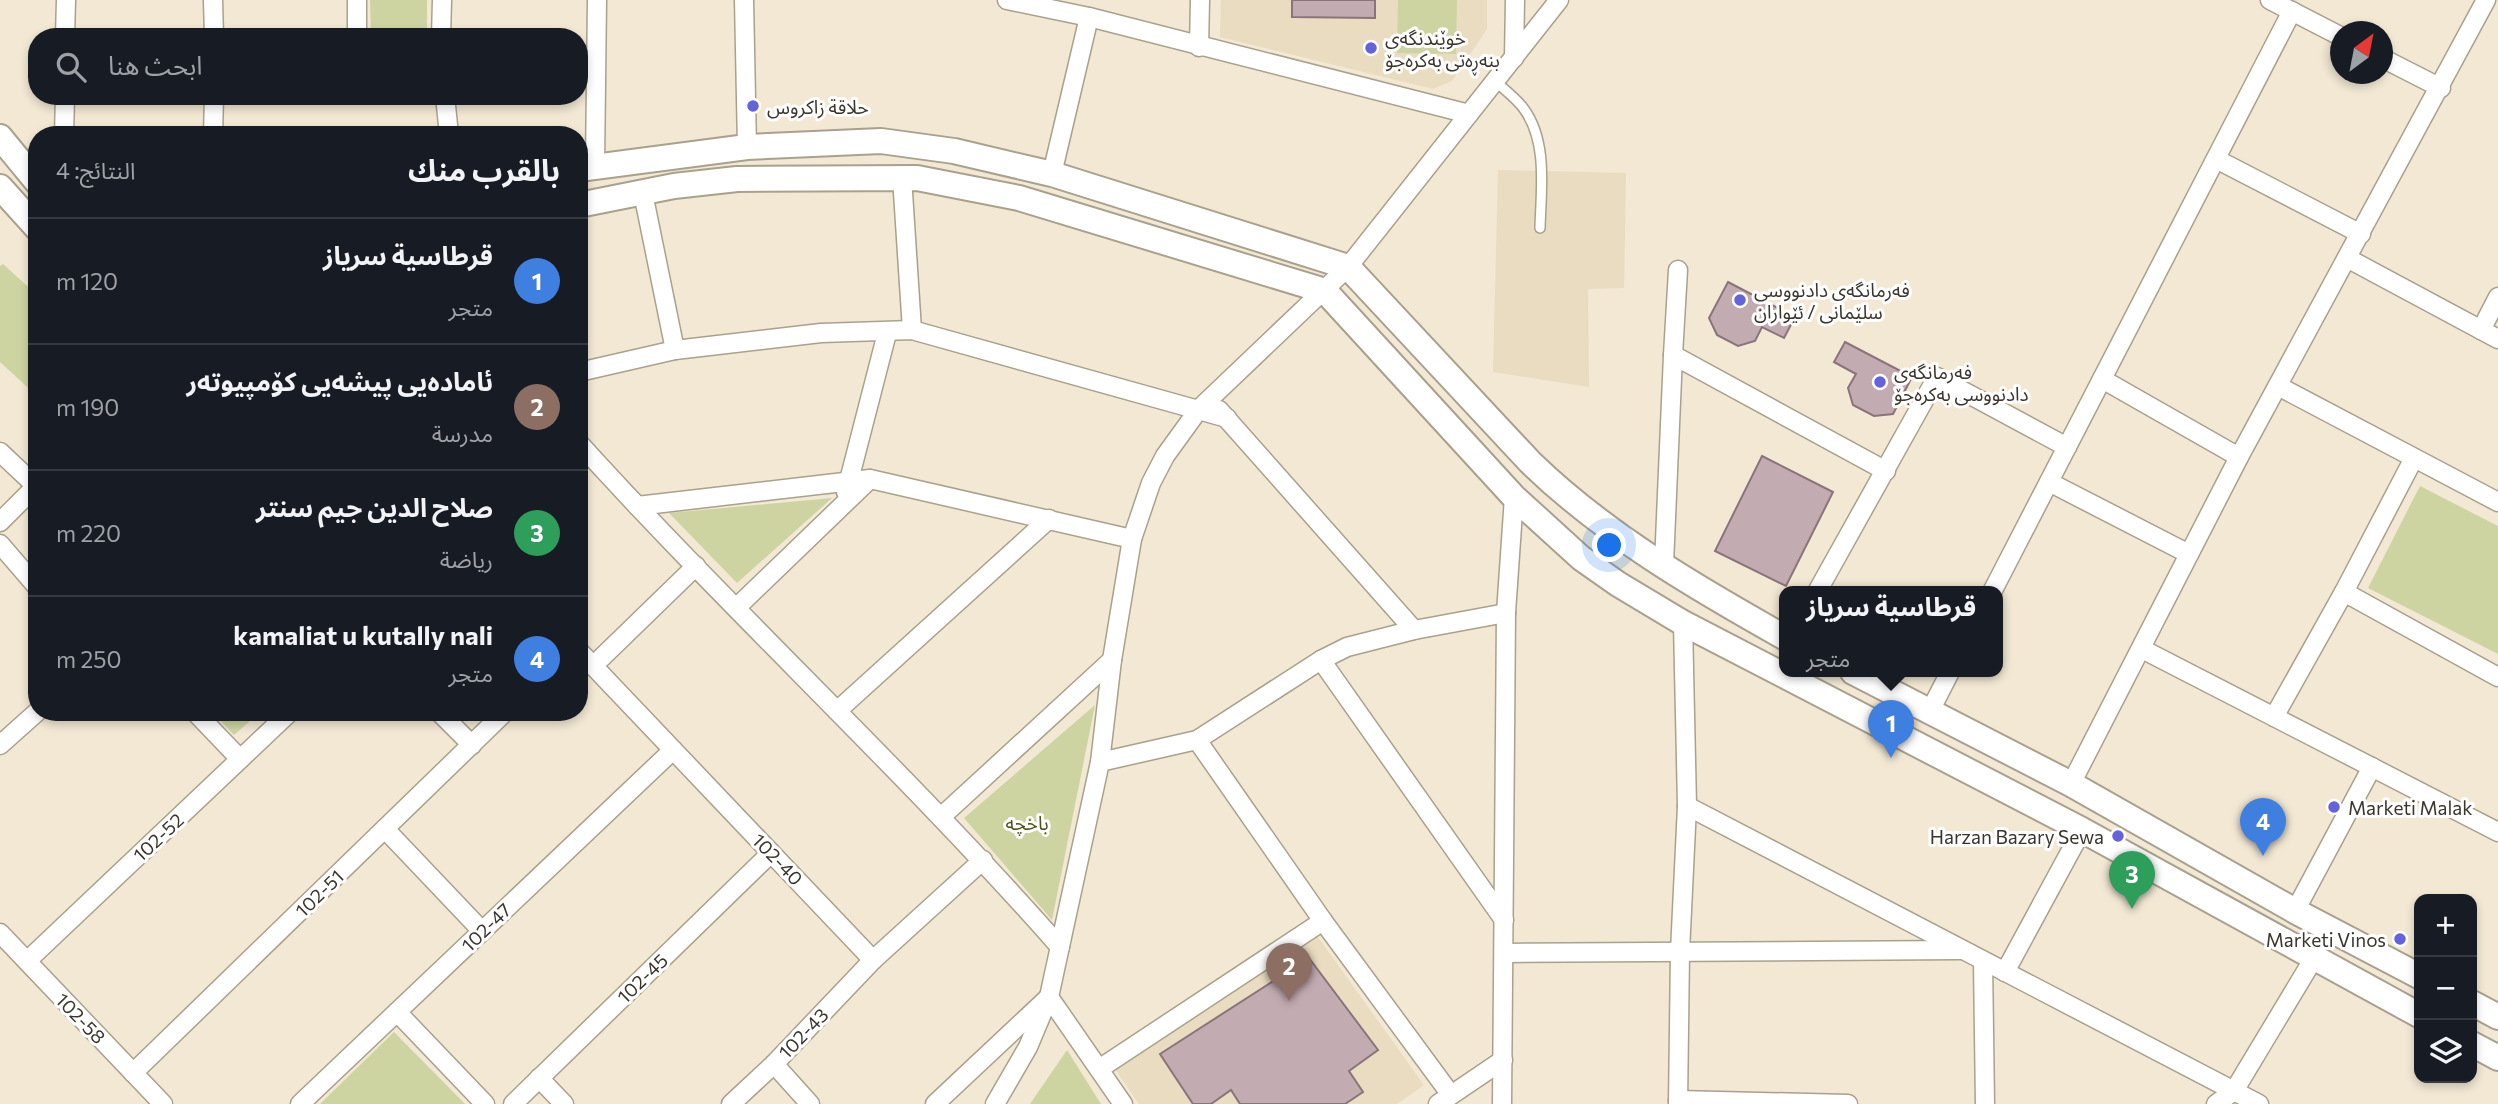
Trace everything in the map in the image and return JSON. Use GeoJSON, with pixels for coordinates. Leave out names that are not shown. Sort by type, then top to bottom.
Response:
{"type":"FeatureCollection","features":[{"type":"Feature","properties":{"kind":"main road"},"geometry":{"type":"LineString","coordinates":[[0,137],[28,171]]}},
{"type":"Feature","properties":{"kind":"main road"},"geometry":{"type":"LineString","coordinates":[[588,167],[747,147],[906,143],[996,159],[1052,174],[1348,267],[1544,477],[1604,524],[1779,634]]}},
{"type":"Feature","properties":{"kind":"main road"},"geometry":{"type":"LineString","coordinates":[[588,203],[737,179],[902,177],[1019,198],[1325,291],[1514,497],[1581,558],[1683,623],[1779,670]]}},
{"type":"Feature","properties":{"kind":"main road"},"geometry":{"type":"LineString","coordinates":[[0,187],[28,218]]}},
{"type":"Feature","properties":{"kind":"main road"},"geometry":{"type":"LineString","coordinates":[[1730,648],[1746,632],[1749,617]]}},
{"type":"Feature","properties":{"kind":"main road"},"geometry":{"type":"LineString","coordinates":[[1794,677],[2082,830],[2414,1012]]}},
{"type":"Feature","properties":{"kind":"main road"},"geometry":{"type":"LineString","coordinates":[[1863,677],[2071,783],[2295,911],[2414,973]]}},
{"type":"Feature","properties":{"kind":"main road"},"geometry":{"type":"LineString","coordinates":[[2477,1006],[2498,1017]]}},
{"type":"Feature","properties":{"kind":"main road"},"geometry":{"type":"LineString","coordinates":[[2477,1047],[2498,1058]]}},
{"type":"Feature","properties":{"kind":"street"},"geometry":{"type":"LineString","coordinates":[[65,28],[66,0]]}},
{"type":"Feature","properties":{"kind":"street"},"geometry":{"type":"LineString","coordinates":[[214,0],[214,28]]}},
{"type":"Feature","properties":{"kind":"street"},"geometry":{"type":"LineString","coordinates":[[357,0],[357,28]]}},
{"type":"Feature","properties":{"kind":"street"},"geometry":{"type":"LineString","coordinates":[[441,28],[442,0]]}},
{"type":"Feature","properties":{"kind":"street"},"geometry":{"type":"LineString","coordinates":[[588,150],[597,0]]}},
{"type":"Feature","properties":{"kind":"street"},"geometry":{"type":"LineString","coordinates":[[744,0],[747,147]]}},
{"type":"Feature","properties":{"kind":"street"},"geometry":{"type":"LineString","coordinates":[[1007,0],[1038,3],[1199,47],[1469,114]]}},
{"type":"Feature","properties":{"kind":"street"},"geometry":{"type":"LineString","coordinates":[[1199,47],[1200,0]]}},
{"type":"Feature","properties":{"kind":"street"},"geometry":{"type":"LineString","coordinates":[[1514,58],[1515,0]]}},
{"type":"Feature","properties":{"kind":"street"},"geometry":{"type":"LineString","coordinates":[[995,1104],[1028,1047],[1049,998],[1100,762],[1112,660],[1132,539],[1151,483],[1165,456],[1204,403],[1348,267],[1559,0]]}},
{"type":"Feature","properties":{"kind":"street"},"geometry":{"type":"LineString","coordinates":[[2270,0],[2330,31]]}},
{"type":"Feature","properties":{"kind":"street"},"geometry":{"type":"LineString","coordinates":[[2071,783],[2239,457],[2488,0],[2498,5]]}},
{"type":"Feature","properties":{"kind":"street"},"geometry":{"type":"LineString","coordinates":[[1995,586],[2292,11]]}},
{"type":"Feature","properties":{"kind":"street"},"geometry":{"type":"LineString","coordinates":[[1052,174],[1089,17]]}},
{"type":"Feature","properties":{"kind":"street"},"geometry":{"type":"LineString","coordinates":[[2393,64],[2441,88]]}},
{"type":"Feature","properties":{"kind":"street"},"geometry":{"type":"LineString","coordinates":[[64,126],[65,105]]}},
{"type":"Feature","properties":{"kind":"street"},"geometry":{"type":"LineString","coordinates":[[214,126],[216,105]]}},
{"type":"Feature","properties":{"kind":"street"},"geometry":{"type":"LineString","coordinates":[[446,105],[448,126]]}},
{"type":"Feature","properties":{"kind":"street"},"geometry":{"type":"LineString","coordinates":[[2216,159],[2361,234]]}},
{"type":"Feature","properties":{"kind":"street"},"geometry":{"type":"LineString","coordinates":[[902,177],[912,330]]}},
{"type":"Feature","properties":{"kind":"street"},"geometry":{"type":"LineString","coordinates":[[643,193],[675,350]]}},
{"type":"Feature","properties":{"kind":"street"},"geometry":{"type":"LineString","coordinates":[[2347,258],[2498,339]]}},
{"type":"Feature","properties":{"kind":"street"},"geometry":{"type":"LineString","coordinates":[[1664,564],[1678,270]]}},
{"type":"Feature","properties":{"kind":"street"},"geometry":{"type":"LineString","coordinates":[[2481,330],[2498,297]]}},
{"type":"Feature","properties":{"kind":"street"},"geometry":{"type":"LineString","coordinates":[[588,370],[675,350],[821,333],[887,333],[912,330],[1204,403],[1227,418],[1414,630]]}},
{"type":"Feature","properties":{"kind":"street"},"geometry":{"type":"LineString","coordinates":[[842,506],[887,333]]}},
{"type":"Feature","properties":{"kind":"street"},"geometry":{"type":"LineString","coordinates":[[1673,355],[1886,471]]}},
{"type":"Feature","properties":{"kind":"street"},"geometry":{"type":"LineString","coordinates":[[1820,586],[1937,377],[2067,447]]}},
{"type":"Feature","properties":{"kind":"street"},"geometry":{"type":"LineString","coordinates":[[2102,379],[2239,457]]}},
{"type":"Feature","properties":{"kind":"street"},"geometry":{"type":"LineString","coordinates":[[2278,386],[2498,502]]}},
{"type":"Feature","properties":{"kind":"street"},"geometry":{"type":"LineString","coordinates":[[0,452],[28,478]]}},
{"type":"Feature","properties":{"kind":"street"},"geometry":{"type":"LineString","coordinates":[[588,453],[983,860],[1060,947]]}},
{"type":"Feature","properties":{"kind":"street"},"geometry":{"type":"LineString","coordinates":[[2274,717],[2344,592],[2414,458]]}},
{"type":"Feature","properties":{"kind":"street"},"geometry":{"type":"LineString","coordinates":[[637,506],[870,479],[1132,539]]}},
{"type":"Feature","properties":{"kind":"street"},"geometry":{"type":"LineString","coordinates":[[736,608],[870,479]]}},
{"type":"Feature","properties":{"kind":"street"},"geometry":{"type":"LineString","coordinates":[[2049,482],[2189,554]]}},
{"type":"Feature","properties":{"kind":"street"},"geometry":{"type":"LineString","coordinates":[[0,522],[28,494]]}},
{"type":"Feature","properties":{"kind":"street"},"geometry":{"type":"LineString","coordinates":[[1502,1104],[1506,613],[1514,497]]}},
{"type":"Feature","properties":{"kind":"street"},"geometry":{"type":"LineString","coordinates":[[837,710],[1049,519]]}},
{"type":"Feature","properties":{"kind":"street"},"geometry":{"type":"LineString","coordinates":[[0,544],[28,577]]}},
{"type":"Feature","properties":{"kind":"street"},"geometry":{"type":"LineString","coordinates":[[593,666],[696,566]]}},
{"type":"Feature","properties":{"kind":"street"},"geometry":{"type":"LineString","coordinates":[[2344,592],[2498,677]]}},
{"type":"Feature","properties":{"kind":"street"},"geometry":{"type":"LineString","coordinates":[[1100,762],[1197,740],[1321,660],[1347,647],[1414,630],[1506,613]]}},
{"type":"Feature","properties":{"kind":"street"},"geometry":{"type":"LineString","coordinates":[[1683,623],[1687,806],[1680,953],[1678,1102],[1848,1104]]}},
{"type":"Feature","properties":{"kind":"street"},"geometry":{"type":"LineString","coordinates":[[2141,649],[2498,832]]}},
{"type":"Feature","properties":{"kind":"street"},"geometry":{"type":"LineString","coordinates":[[941,817],[1112,660]]}},
{"type":"Feature","properties":{"kind":"street"},"geometry":{"type":"LineString","coordinates":[[1321,660],[1504,920]]}},
{"type":"Feature","properties":{"kind":"street","name":"102-40"},"geometry":{"type":"LineString","coordinates":[[588,661],[873,960]]}},
{"type":"Feature","properties":{"kind":"street"},"geometry":{"type":"LineString","coordinates":[[1930,711],[1947,677]]}},
{"type":"Feature","properties":{"kind":"street"},"geometry":{"type":"LineString","coordinates":[[0,745],[28,720]]}},
{"type":"Feature","properties":{"kind":"street"},"geometry":{"type":"LineString","coordinates":[[204,721],[240,759]]}},
{"type":"Feature","properties":{"kind":"street","name":"102-52"},"geometry":{"type":"LineString","coordinates":[[27,961],[280,721]]}},
{"type":"Feature","properties":{"kind":"street"},"geometry":{"type":"LineString","coordinates":[[448,721],[472,745]]}},
{"type":"Feature","properties":{"kind":"street","name":"102-51"},"geometry":{"type":"LineString","coordinates":[[133,1073],[496,721]]}},
{"type":"Feature","properties":{"kind":"street"},"geometry":{"type":"LineString","coordinates":[[1197,740],[1444,1100],[1503,1060]]}},
{"type":"Feature","properties":{"kind":"street","name":"102-47"},"geometry":{"type":"LineString","coordinates":[[300,1104],[673,750]]}},
{"type":"Feature","properties":{"kind":"street"},"geometry":{"type":"LineString","coordinates":[[2295,911],[2372,767]]}},
{"type":"Feature","properties":{"kind":"street"},"geometry":{"type":"LineString","coordinates":[[1687,806],[2259,1104]]}},
{"type":"Feature","properties":{"kind":"street"},"geometry":{"type":"LineString","coordinates":[[385,828],[482,931]]}},
{"type":"Feature","properties":{"kind":"street"},"geometry":{"type":"LineString","coordinates":[[2005,972],[2082,830]]}},
{"type":"Feature","properties":{"kind":"street","name":"102-45"},"geometry":{"type":"LineString","coordinates":[[513,1104],[771,853]]}},
{"type":"Feature","properties":{"kind":"street"},"geometry":{"type":"LineString","coordinates":[[873,960],[983,860]]}},
{"type":"Feature","properties":{"kind":"street"},"geometry":{"type":"LineString","coordinates":[[1099,1069],[1323,921]]}},
{"type":"Feature","properties":{"kind":"street","name":"102-58"},"geometry":{"type":"LineString","coordinates":[[0,933],[163,1104]]}},
{"type":"Feature","properties":{"kind":"street"},"geometry":{"type":"LineString","coordinates":[[1504,953],[1964,950]]}},
{"type":"Feature","properties":{"kind":"street"},"geometry":{"type":"LineString","coordinates":[[2216,1104],[2234,1091],[2314,958]]}},
{"type":"Feature","properties":{"kind":"street","name":"102-43"},"geometry":{"type":"LineString","coordinates":[[730,1104],[774,1064],[873,960]]}},
{"type":"Feature","properties":{"kind":"street"},"geometry":{"type":"LineString","coordinates":[[1983,961],[1985,1104]]}},
{"type":"Feature","properties":{"kind":"street"},"geometry":{"type":"LineString","coordinates":[[1049,998],[1123,1104]]}},
{"type":"Feature","properties":{"kind":"street"},"geometry":{"type":"LineString","coordinates":[[935,1104],[1049,998]]}},
{"type":"Feature","properties":{"kind":"street"},"geometry":{"type":"LineString","coordinates":[[397,1012],[485,1104]]}},
{"type":"Feature","properties":{"kind":"street"},"geometry":{"type":"LineString","coordinates":[[774,1064],[810,1104]]}},
{"type":"Feature","properties":{"kind":"street"},"geometry":{"type":"LineString","coordinates":[[539,1078],[564,1104]]}},
{"type":"Feature","properties":{"kind":"lane"},"geometry":{"type":"LineString","coordinates":[[1496,82],[1525,109],[1536,138],[1542,165],[1540,228]]}},
{"type":"Feature","properties":{"kind":"shaded area","name":"خوێندنگەی بنەڕەتی بەکرەجۆ"},"geometry":{"type":"Polygon","coordinates":[[[1221,0],[1487,0],[1487,29],[1452,81],[1433,89],[1220,37],[1221,0]]]}},
{"type":"Feature","properties":{"kind":"shaded area"},"geometry":{"type":"Polygon","coordinates":[[[1498,170],[1626,173],[1624,288],[1588,289],[1589,387],[1493,372],[1498,170]]]}},
{"type":"Feature","properties":{"kind":"shaded area"},"geometry":{"type":"Polygon","coordinates":[[[1315,933],[1424,1085],[1397,1104],[1139,1104],[1115,1069],[1315,933]]]}},
{"type":"Feature","properties":{"kind":"green space"},"geometry":{"type":"Polygon","coordinates":[[[370,0],[427,0],[427,28],[371,28],[370,0]]]}},
{"type":"Feature","properties":{"kind":"green space"},"geometry":{"type":"Polygon","coordinates":[[[1398,0],[1457,0],[1456,54],[1397,53],[1398,0]]]}},
{"type":"Feature","properties":{"kind":"green space"},"geometry":{"type":"Polygon","coordinates":[[[3,264],[28,287],[28,388],[0,362],[0,266],[3,264]]]}},
{"type":"Feature","properties":{"kind":"green space"},"geometry":{"type":"Polygon","coordinates":[[[2420,486],[2498,526],[2498,654],[2368,588],[2420,486]]]}},
{"type":"Feature","properties":{"kind":"green space"},"geometry":{"type":"Polygon","coordinates":[[[832,498],[737,583],[669,513],[832,498]]]}},
{"type":"Feature","properties":{"kind":"green space","name":"باخچە"},"geometry":{"type":"Polygon","coordinates":[[[1095,705],[1052,920],[964,818],[1095,705]]]}},
{"type":"Feature","properties":{"kind":"green space"},"geometry":{"type":"Polygon","coordinates":[[[221,721],[250,721],[234,735],[221,721]]]}},
{"type":"Feature","properties":{"kind":"green space"},"geometry":{"type":"Polygon","coordinates":[[[394,1032],[465,1104],[320,1104],[394,1032]]]}},
{"type":"Feature","properties":{"kind":"green space"},"geometry":{"type":"Polygon","coordinates":[[[1067,1050],[1101,1104],[1030,1104],[1067,1050]]]}},
{"type":"Feature","properties":{"kind":"building"},"geometry":{"type":"Polygon","coordinates":[[[1292,0],[1375,0],[1375,18],[1292,17],[1292,0]]]}},
{"type":"Feature","properties":{"kind":"building","name":"فەرمانگەی دادنووسی سلێمانی / ئێواران"},"geometry":{"type":"Polygon","coordinates":[[[1728,282],[1795,317],[1784,338],[1762,327],[1755,341],[1738,346],[1717,335],[1709,318],[1728,282]]]}},
{"type":"Feature","properties":{"kind":"building","name":"فەرمانگەی دادنووسی بەکرەجۆ"},"geometry":{"type":"Polygon","coordinates":[[[1845,342],[1912,377],[1893,414],[1874,416],[1853,405],[1848,388],[1856,374],[1834,362],[1845,342]]]}},
{"type":"Feature","properties":{"kind":"building"},"geometry":{"type":"Polygon","coordinates":[[[1762,456],[1833,492],[1786,586],[1715,551],[1762,456]]]}},
{"type":"Feature","properties":{"kind":"building"},"geometry":{"type":"Polygon","coordinates":[[[1309,958],[1378,1050],[1349,1071],[1363,1092],[1345,1104],[1240,1104],[1231,1090],[1211,1104],[1193,1104],[1160,1054],[1309,958]]]}},
{"type":"Feature","properties":{"kind":"place","name":"خوێندنگەی بنەڕەتی بەکرەجۆ"},"geometry":{"type":"Point","coordinates":[1371,48]}},
{"type":"Feature","properties":{"kind":"place","name":"حلاقة زاکروس"},"geometry":{"type":"Point","coordinates":[753,106]}},
{"type":"Feature","properties":{"kind":"place","name":"فەرمانگەی دادنووسی سلێمانی / ئێواران"},"geometry":{"type":"Point","coordinates":[1740,300]}},
{"type":"Feature","properties":{"kind":"place","name":"فەرمانگەی دادنووسی بەکرەجۆ"},"geometry":{"type":"Point","coordinates":[1880,382]}},
{"type":"Feature","properties":{"kind":"place","name":"قرطاسية سرياز"},"geometry":{"type":"Point","coordinates":[1891,758]}},
{"type":"Feature","properties":{"kind":"place","name":"Marketi Malak"},"geometry":{"type":"Point","coordinates":[2334,807]}},
{"type":"Feature","properties":{"kind":"place","name":"Harzan Bazary Sewa"},"geometry":{"type":"Point","coordinates":[2118,836]}},
{"type":"Feature","properties":{"kind":"place","name":"kamaliat u kutally nali"},"geometry":{"type":"Point","coordinates":[2263,856]}},
{"type":"Feature","properties":{"kind":"place","name":"صلاح الدين جيم سنتر"},"geometry":{"type":"Point","coordinates":[2132,909]}},
{"type":"Feature","properties":{"kind":"place","name":"Marketi Vinos"},"geometry":{"type":"Point","coordinates":[2400,939]}},
{"type":"Feature","properties":{"kind":"place","name":"ئامادەیی پیشەیی کۆمپیوتەر"},"geometry":{"type":"Point","coordinates":[1289,1001]}}]}
